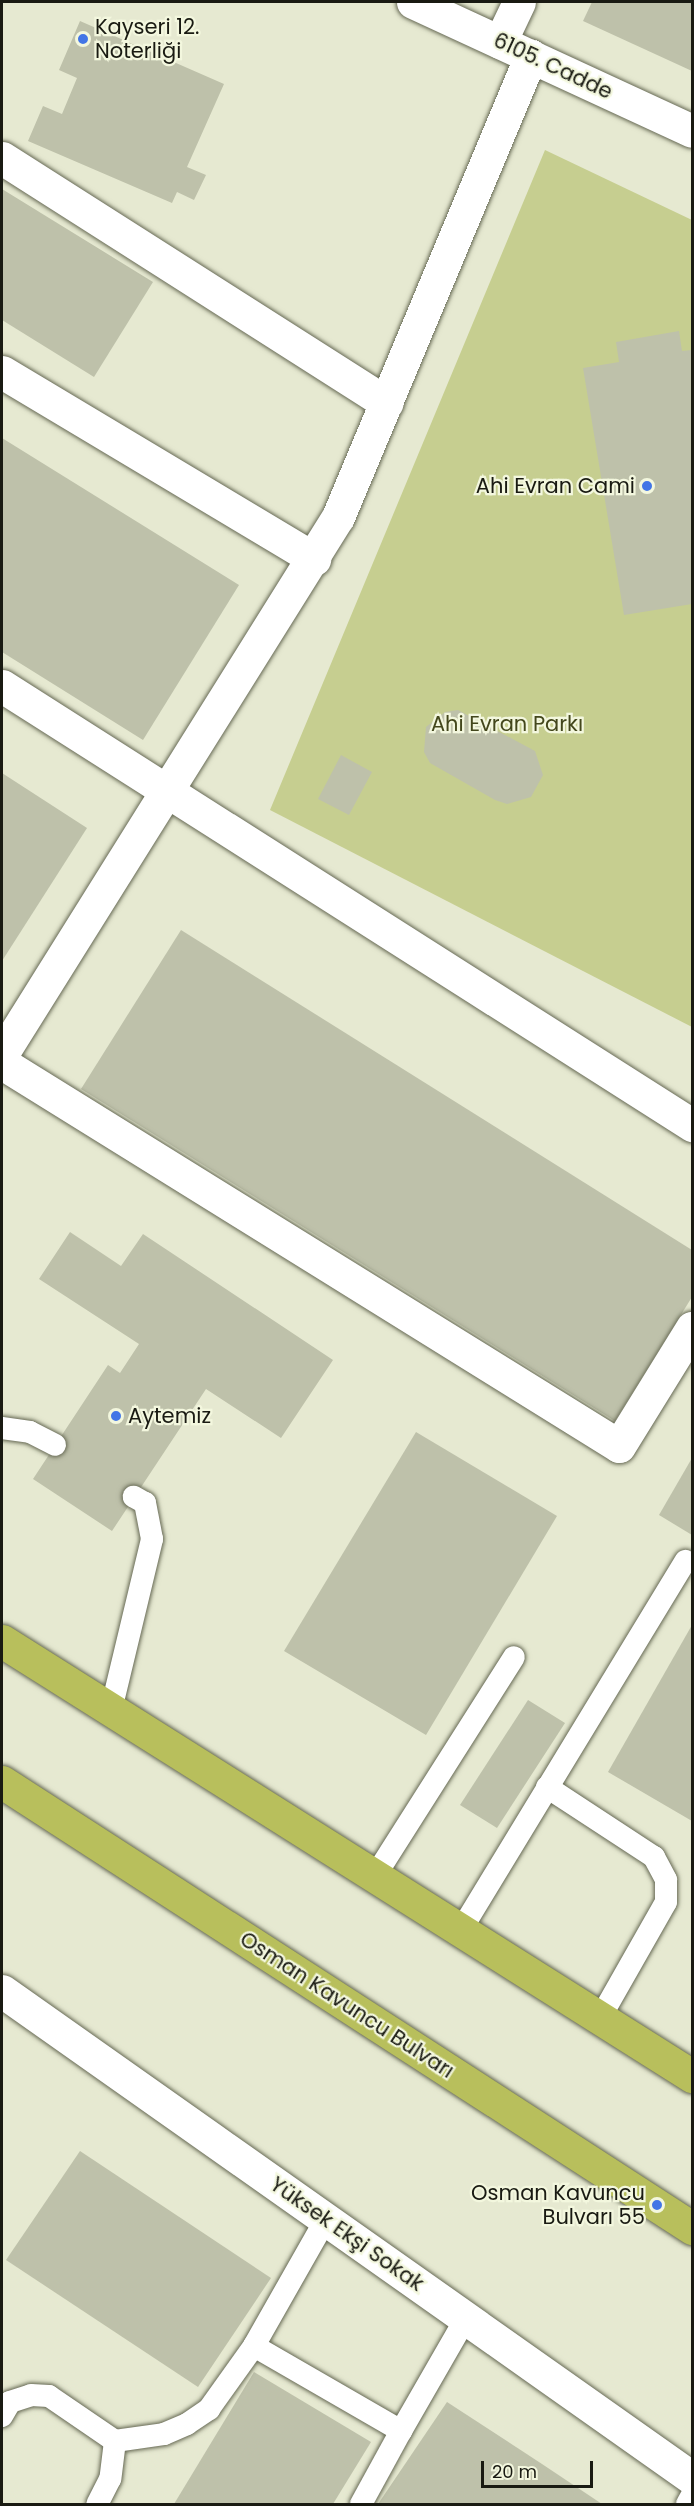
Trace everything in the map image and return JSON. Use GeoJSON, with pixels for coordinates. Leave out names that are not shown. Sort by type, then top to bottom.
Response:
{"type":"FeatureCollection","features":[{"type":"Feature","properties":{"kind":"highway"},"geometry":{"type":"LineString","coordinates":[[2,1641],[693,2076]]}},
{"type":"Feature","properties":{"kind":"highway","name":"Osman Kavuncu Bulvarı"},"geometry":{"type":"LineString","coordinates":[[2,1782],[693,2228]]}},
{"type":"Feature","properties":{"kind":"street","name":"6105. Cadde"},"geometry":{"type":"LineString","coordinates":[[413,2],[693,130]]}},
{"type":"Feature","properties":{"kind":"street"},"geometry":{"type":"LineString","coordinates":[[500,42],[519,2]]}},
{"type":"Feature","properties":{"kind":"street"},"geometry":{"type":"LineString","coordinates":[[2,1054],[314,559],[338,517],[531,56]]}},
{"type":"Feature","properties":{"kind":"street"},"geometry":{"type":"LineString","coordinates":[[2,158],[386,403]]}},
{"type":"Feature","properties":{"kind":"street"},"geometry":{"type":"LineString","coordinates":[[2,372],[314,559]]}},
{"type":"Feature","properties":{"kind":"street"},"geometry":{"type":"LineString","coordinates":[[2,686],[693,1125]]}},
{"type":"Feature","properties":{"kind":"street"},"geometry":{"type":"LineString","coordinates":[[2,1063],[619,1446],[693,1328]]}},
{"type":"Feature","properties":{"kind":"street","name":"Yüksek Ekşi Sokak"},"geometry":{"type":"LineString","coordinates":[[2,1990],[693,2478]]}},
{"type":"Feature","properties":{"kind":"lane"},"geometry":{"type":"LineString","coordinates":[[2,1428],[30,1431],[55,1445]]}},
{"type":"Feature","properties":{"kind":"lane"},"geometry":{"type":"LineString","coordinates":[[111,1710],[152,1539],[145,1503],[134,1497]]}},
{"type":"Feature","properties":{"kind":"lane"},"geometry":{"type":"LineString","coordinates":[[461,1930],[685,1561]]}},
{"type":"Feature","properties":{"kind":"lane"},"geometry":{"type":"LineString","coordinates":[[375,1876],[514,1657]]}},
{"type":"Feature","properties":{"kind":"lane"},"geometry":{"type":"LineString","coordinates":[[547,1787],[654,1857],[666,1880],[666,1902],[600,2018]]}},
{"type":"Feature","properties":{"kind":"lane"},"geometry":{"type":"LineString","coordinates":[[2,2416],[10,2402],[31,2395],[49,2396],[115,2441],[164,2434],[188,2424],[209,2409],[254,2346],[326,2219]]}},
{"type":"Feature","properties":{"kind":"lane"},"geometry":{"type":"LineString","coordinates":[[361,2505],[466,2318]]}},
{"type":"Feature","properties":{"kind":"lane"},"geometry":{"type":"LineString","coordinates":[[254,2346],[401,2431]]}},
{"type":"Feature","properties":{"kind":"lane"},"geometry":{"type":"LineString","coordinates":[[97,2505],[110,2480],[115,2441]]}},
{"type":"Feature","properties":{"kind":"lane"},"geometry":{"type":"LineString","coordinates":[[687,2505],[693,2495]]}},
{"type":"Feature","properties":{"kind":"green space","name":"Ahi Evran Parkı"},"geometry":{"type":"Polygon","coordinates":[[[545,150],[692,220],[692,1027],[270,810],[545,150]]]}},
{"type":"Feature","properties":{"kind":"building"},"geometry":{"type":"Polygon","coordinates":[[[592,2],[692,2],[692,71],[583,21],[592,2]]]}},
{"type":"Feature","properties":{"kind":"building"},"geometry":{"type":"Polygon","coordinates":[[[80,21],[224,84],[187,167],[206,175],[194,200],[177,192],[172,203],[28,141],[43,106],[62,114],[77,78],[59,70],[80,21]]]}},
{"type":"Feature","properties":{"kind":"building"},"geometry":{"type":"Polygon","coordinates":[[[2,189],[153,282],[94,377],[2,320],[2,189]]]}},
{"type":"Feature","properties":{"kind":"building","name":"Ahi Evran Cami"},"geometry":{"type":"Polygon","coordinates":[[[679,331],[682,351],[692,350],[692,604],[624,615],[583,368],[619,362],[616,342],[679,331]]]}},
{"type":"Feature","properties":{"kind":"building"},"geometry":{"type":"Polygon","coordinates":[[[2,438],[239,585],[143,740],[2,652],[2,438]]]}},
{"type":"Feature","properties":{"kind":"building"},"geometry":{"type":"Polygon","coordinates":[[[458,710],[535,751],[543,775],[531,797],[507,804],[495,800],[430,763],[424,752],[426,727],[445,712],[458,710]]]}},
{"type":"Feature","properties":{"kind":"building"},"geometry":{"type":"Polygon","coordinates":[[[341,755],[372,772],[349,815],[318,799],[341,755]]]}},
{"type":"Feature","properties":{"kind":"building"},"geometry":{"type":"Polygon","coordinates":[[[2,773],[87,828],[2,961],[2,773]]]}},
{"type":"Feature","properties":{"kind":"building"},"geometry":{"type":"Polygon","coordinates":[[[181,930],[692,1250],[692,1297],[615,1421],[81,1089],[181,930]]]}},
{"type":"Feature","properties":{"kind":"building"},"geometry":{"type":"Polygon","coordinates":[[[70,1232],[121,1266],[143,1234],[333,1360],[281,1438],[206,1389],[112,1531],[33,1479],[108,1365],[120,1373],[139,1344],[39,1279],[70,1232]]]}},
{"type":"Feature","properties":{"kind":"building"},"geometry":{"type":"Polygon","coordinates":[[[416,1432],[557,1516],[426,1735],[284,1651],[416,1432]]]}},
{"type":"Feature","properties":{"kind":"building"},"geometry":{"type":"Polygon","coordinates":[[[692,1458],[692,1535],[659,1515],[692,1458]]]}},
{"type":"Feature","properties":{"kind":"building"},"geometry":{"type":"Polygon","coordinates":[[[692,1625],[692,1821],[608,1772],[692,1625]]]}},
{"type":"Feature","properties":{"kind":"building"},"geometry":{"type":"Polygon","coordinates":[[[528,1700],[565,1723],[497,1828],[460,1805],[528,1700]]]}},
{"type":"Feature","properties":{"kind":"building"},"geometry":{"type":"Polygon","coordinates":[[[80,2151],[271,2278],[198,2387],[6,2260],[80,2151]]]}},
{"type":"Feature","properties":{"kind":"building"},"geometry":{"type":"Polygon","coordinates":[[[254,2372],[371,2442],[333,2504],[174,2504],[254,2372]]]}},
{"type":"Feature","properties":{"kind":"building"},"geometry":{"type":"Polygon","coordinates":[[[447,2402],[542,2464],[602,2504],[378,2504],[447,2402]]]}},
{"type":"Feature","properties":{"kind":"place","name":"Kayseri 12. Noterliği"},"geometry":{"type":"Point","coordinates":[83,39]}},
{"type":"Feature","properties":{"kind":"place","name":"Ahi Evran Cami"},"geometry":{"type":"Point","coordinates":[647,486]}},
{"type":"Feature","properties":{"kind":"place","name":"Aytemiz"},"geometry":{"type":"Point","coordinates":[116,1416]}},
{"type":"Feature","properties":{"kind":"place","name":"Osman Kavuncu Bulvarı 55"},"geometry":{"type":"Point","coordinates":[657,2205]}}]}
